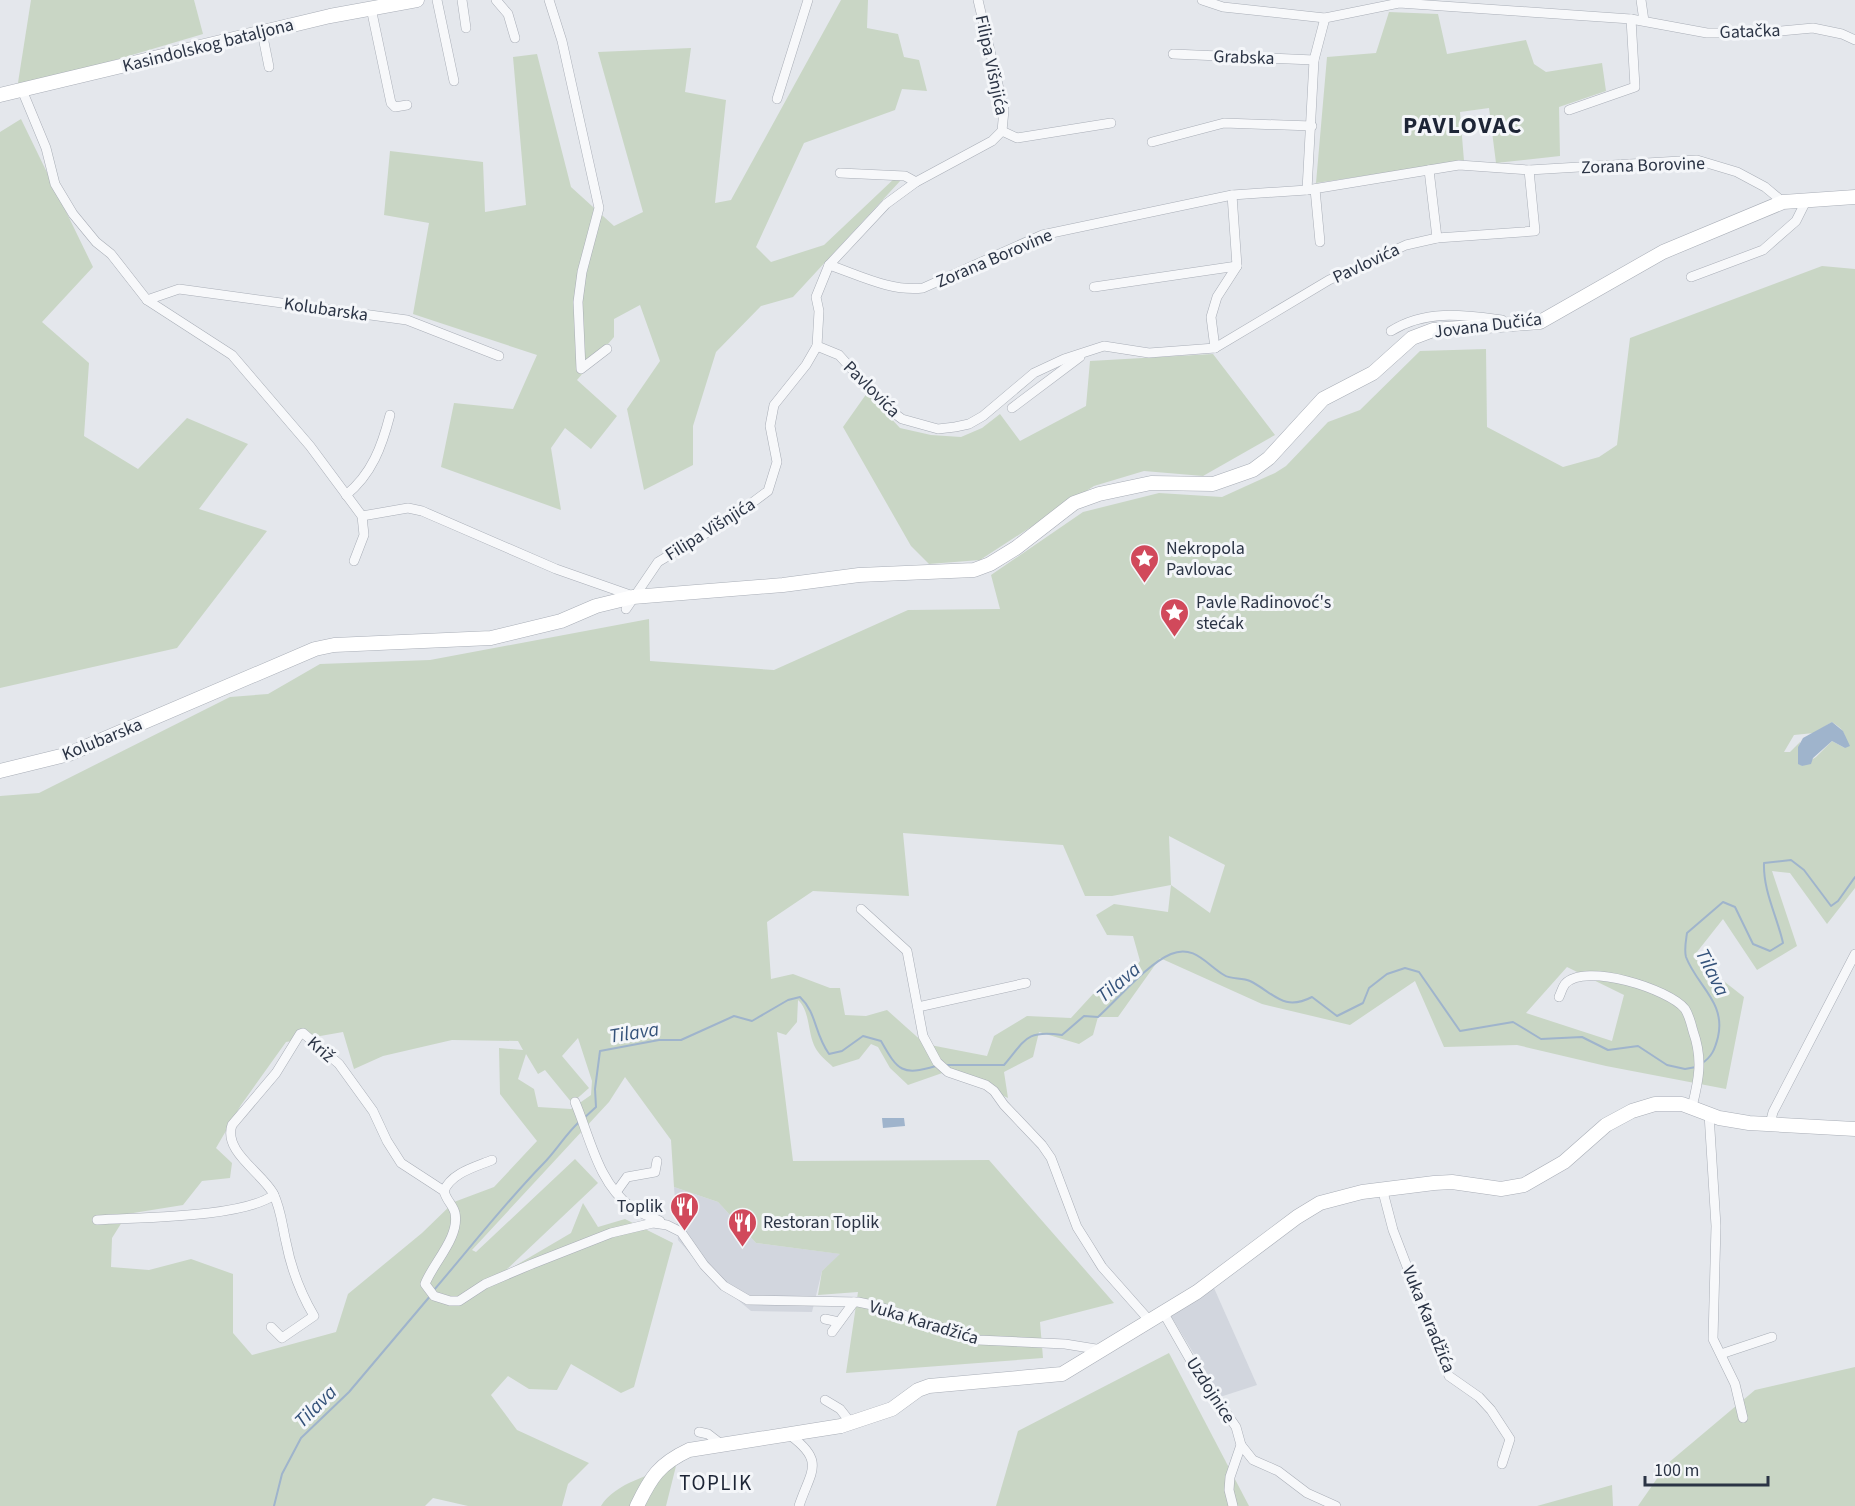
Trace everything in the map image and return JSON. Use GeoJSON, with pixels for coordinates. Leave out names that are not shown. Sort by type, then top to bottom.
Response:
{"type":"FeatureCollection","features":[{"type":"Feature","properties":{"kind":"main road","name":"Kasindolskog bataljona"},"geometry":{"type":"LineString","coordinates":[[0,95],[262,32],[417,0]]}},
{"type":"Feature","properties":{"kind":"main road","name":"Jovana Dučića"},"geometry":{"type":"LineString","coordinates":[[630,603],[859,575],[960,572],[990,564],[1074,503],[1099,494],[1151,483],[1213,484],[1253,470],[1269,458],[1323,399],[1373,373],[1412,338],[1433,330],[1540,322],[1663,252],[1782,202],[1855,197]]}},
{"type":"Feature","properties":{"kind":"main road","name":"Kolubarska"},"geometry":{"type":"LineString","coordinates":[[0,771],[69,754],[299,654],[334,645],[491,638],[561,621],[596,606],[630,603]]}},
{"type":"Feature","properties":{"kind":"main road"},"geometry":{"type":"LineString","coordinates":[[637,1506],[653,1476],[668,1460],[689,1450],[791,1436],[851,1423],[892,1409],[918,1390],[928,1386],[1062,1374],[1197,1292],[1297,1217],[1320,1203],[1341,1196],[1382,1188],[1452,1182],[1492,1189],[1510,1188],[1553,1170],[1606,1125],[1632,1112],[1665,1103],[1692,1107],[1729,1121],[1855,1129]]}},
{"type":"Feature","properties":{"kind":"street"},"geometry":{"type":"LineString","coordinates":[[437,0],[454,81]]}},
{"type":"Feature","properties":{"kind":"street"},"geometry":{"type":"LineString","coordinates":[[462,0],[466,28]]}},
{"type":"Feature","properties":{"kind":"street"},"geometry":{"type":"LineString","coordinates":[[496,0],[508,14],[515,38]]}},
{"type":"Feature","properties":{"kind":"street"},"geometry":{"type":"LineString","coordinates":[[549,0],[562,41],[599,208],[582,272],[578,302],[581,369],[607,349]]}},
{"type":"Feature","properties":{"kind":"street"},"geometry":{"type":"LineString","coordinates":[[777,99],[808,0]]}},
{"type":"Feature","properties":{"kind":"street","name":"Filipa Višnjića"},"geometry":{"type":"LineString","coordinates":[[630,603],[658,562],[733,517],[768,491],[777,462],[770,426],[774,405],[806,365],[817,346],[819,311],[816,297],[828,265],[886,204],[916,182],[992,141],[1002,131],[1004,110],[978,0]]}},
{"type":"Feature","properties":{"kind":"street"},"geometry":{"type":"LineString","coordinates":[[1202,0],[1223,7],[1325,18],[1398,2]]}},
{"type":"Feature","properties":{"kind":"street"},"geometry":{"type":"LineString","coordinates":[[1641,0],[1644,21]]}},
{"type":"Feature","properties":{"kind":"street","name":"Gatačka"},"geometry":{"type":"LineString","coordinates":[[1398,2],[1631,19],[1707,33],[1759,33],[1813,28],[1842,34],[1855,40]]}},
{"type":"Feature","properties":{"kind":"street"},"geometry":{"type":"LineString","coordinates":[[371,8],[391,102],[395,107],[406,105]]}},
{"type":"Feature","properties":{"kind":"street"},"geometry":{"type":"LineString","coordinates":[[1320,242],[1311,189],[1311,126],[1314,60],[1325,18]]}},
{"type":"Feature","properties":{"kind":"street"},"geometry":{"type":"LineString","coordinates":[[1569,110],[1635,87],[1631,19]]}},
{"type":"Feature","properties":{"kind":"street"},"geometry":{"type":"LineString","coordinates":[[262,32],[269,68]]}},
{"type":"Feature","properties":{"kind":"street","name":"Grabska"},"geometry":{"type":"LineString","coordinates":[[1173,54],[1314,60]]}},
{"type":"Feature","properties":{"kind":"street"},"geometry":{"type":"LineString","coordinates":[[22,90],[46,148],[55,184],[73,214],[96,242],[111,254],[147,300],[232,355],[310,446],[362,516],[364,535],[354,561]]}},
{"type":"Feature","properties":{"kind":"street","name":"Filipa Višnjića"},"geometry":{"type":"LineString","coordinates":[[1002,131],[1017,138],[1111,123]]}},
{"type":"Feature","properties":{"kind":"street"},"geometry":{"type":"LineString","coordinates":[[1152,142],[1224,123],[1311,126]]}},
{"type":"Feature","properties":{"kind":"street","name":"Zorana Borovine"},"geometry":{"type":"LineString","coordinates":[[828,265],[894,287],[908,290],[923,288],[1042,235],[1232,195],[1311,189],[1459,165],[1529,170],[1697,160],[1737,172],[1765,187],[1782,202]]}},
{"type":"Feature","properties":{"kind":"street"},"geometry":{"type":"LineString","coordinates":[[1429,170],[1437,238]]}},
{"type":"Feature","properties":{"kind":"street","name":"Pavlovića"},"geometry":{"type":"LineString","coordinates":[[817,346],[839,355],[886,407],[902,419],[938,429],[969,424],[1001,402],[1034,373],[1104,346],[1149,353],[1215,348],[1329,279],[1406,244],[1437,238],[1535,231],[1529,170]]}},
{"type":"Feature","properties":{"kind":"street"},"geometry":{"type":"LineString","coordinates":[[840,173],[905,176],[916,182]]}},
{"type":"Feature","properties":{"kind":"street"},"geometry":{"type":"LineString","coordinates":[[1215,348],[1211,317],[1217,297],[1237,266],[1232,195]]}},
{"type":"Feature","properties":{"kind":"street"},"geometry":{"type":"LineString","coordinates":[[1691,277],[1763,250],[1796,221],[1806,201]]}},
{"type":"Feature","properties":{"kind":"street"},"geometry":{"type":"LineString","coordinates":[[1094,287],[1237,266]]}},
{"type":"Feature","properties":{"kind":"street","name":"Kolubarska"},"geometry":{"type":"LineString","coordinates":[[147,300],[179,290],[407,320],[500,356]]}},
{"type":"Feature","properties":{"kind":"street"},"geometry":{"type":"LineString","coordinates":[[1391,331],[1425,317],[1452,313],[1522,323]]}},
{"type":"Feature","properties":{"kind":"street","name":"Pavlovića"},"geometry":{"type":"LineString","coordinates":[[1012,408],[1087,352]]}},
{"type":"Feature","properties":{"kind":"street"},"geometry":{"type":"LineString","coordinates":[[346,495],[359,484],[376,459],[390,415]]}},
{"type":"Feature","properties":{"kind":"street"},"geometry":{"type":"LineString","coordinates":[[362,516],[408,508],[422,512],[630,603]]}},
{"type":"Feature","properties":{"kind":"street"},"geometry":{"type":"LineString","coordinates":[[861,909],[907,951],[923,1036],[939,1065],[986,1085],[994,1091],[1004,1106],[1042,1145],[1051,1158],[1083,1237],[1102,1267],[1149,1320]]}},
{"type":"Feature","properties":{"kind":"street"},"geometry":{"type":"LineString","coordinates":[[1770,1124],[1773,1112],[1855,954]]}},
{"type":"Feature","properties":{"kind":"street"},"geometry":{"type":"LineString","coordinates":[[1560,997],[1567,982],[1599,976],[1629,981],[1665,997],[1686,1011],[1701,1059],[1692,1107]]}},
{"type":"Feature","properties":{"kind":"street"},"geometry":{"type":"LineString","coordinates":[[918,1007],[1026,982]]}},
{"type":"Feature","properties":{"kind":"street","name":"Križ"},"geometry":{"type":"LineString","coordinates":[[271,1328],[282,1338],[314,1316],[292,1268],[282,1214],[274,1195],[264,1178],[232,1144],[230,1131],[303,1033],[339,1064],[373,1111],[387,1141],[401,1163],[444,1191]]}},
{"type":"Feature","properties":{"kind":"street","name":"Vuka Karadžića"},"geometry":{"type":"LineString","coordinates":[[575,1102],[583,1119],[597,1165],[617,1191],[632,1208],[681,1232],[704,1265],[724,1286],[748,1300],[854,1302],[877,1306],[933,1327],[978,1340],[1065,1344],[1104,1350]]}},
{"type":"Feature","properties":{"kind":"street"},"geometry":{"type":"LineString","coordinates":[[1708,1114],[1716,1226],[1713,1339],[1735,1384],[1743,1418]]}},
{"type":"Feature","properties":{"kind":"street"},"geometry":{"type":"LineString","coordinates":[[492,1160],[460,1174],[447,1185],[444,1191],[446,1199],[454,1210],[455,1218],[447,1244],[425,1284],[432,1295],[459,1301],[485,1284],[611,1233],[653,1223],[668,1225]]}},
{"type":"Feature","properties":{"kind":"street"},"geometry":{"type":"LineString","coordinates":[[617,1191],[627,1177],[655,1172],[657,1161]]}},
{"type":"Feature","properties":{"kind":"street","name":"Vuka Karadžića"},"geometry":{"type":"LineString","coordinates":[[1382,1188],[1393,1230],[1449,1376],[1479,1397],[1510,1439],[1502,1464]]}},
{"type":"Feature","properties":{"kind":"street"},"geometry":{"type":"LineString","coordinates":[[97,1220],[229,1209],[266,1201],[274,1195]]}},
{"type":"Feature","properties":{"kind":"street"},"geometry":{"type":"LineString","coordinates":[[832,1332],[854,1302]]}},
{"type":"Feature","properties":{"kind":"street","name":"Uzdojnice"},"geometry":{"type":"LineString","coordinates":[[1163,1312],[1195,1368],[1236,1427],[1241,1445],[1230,1477],[1229,1490],[1233,1506]]}},
{"type":"Feature","properties":{"kind":"street"},"geometry":{"type":"LineString","coordinates":[[825,1319],[839,1322]]}},
{"type":"Feature","properties":{"kind":"street"},"geometry":{"type":"LineString","coordinates":[[1721,1354],[1772,1337]]}},
{"type":"Feature","properties":{"kind":"street"},"geometry":{"type":"LineString","coordinates":[[825,1400],[840,1409],[851,1423]]}},
{"type":"Feature","properties":{"kind":"street"},"geometry":{"type":"LineString","coordinates":[[699,1432],[708,1434],[721,1444]]}},
{"type":"Feature","properties":{"kind":"street"},"geometry":{"type":"LineString","coordinates":[[791,1436],[807,1447],[813,1464],[811,1479],[798,1505]]}},
{"type":"Feature","properties":{"kind":"street"},"geometry":{"type":"LineString","coordinates":[[1241,1445],[1253,1460],[1278,1471],[1307,1492],[1336,1506]]}},
{"type":"Feature","properties":{"kind":"shaded area","name":"Restoran Toplik"},"geometry":{"type":"Polygon","coordinates":[[[674,1187],[718,1202],[756,1243],[841,1254],[822,1271],[812,1312],[751,1311],[712,1278],[678,1240],[674,1187]]]}},
{"type":"Feature","properties":{"kind":"shaded area"},"geometry":{"type":"Polygon","coordinates":[[[1214,1288],[1257,1385],[1220,1397],[1171,1316],[1214,1288]]]}},
{"type":"Feature","properties":{"kind":"green space"},"geometry":{"type":"Polygon","coordinates":[[[31,0],[194,0],[203,34],[17,89],[31,0]]]}},
{"type":"Feature","properties":{"kind":"green space"},"geometry":{"type":"Polygon","coordinates":[[[841,0],[868,0],[867,28],[898,34],[904,57],[919,60],[927,91],[902,89],[895,110],[804,143],[756,247],[771,262],[824,245],[897,176],[901,180],[793,297],[761,306],[716,352],[693,426],[693,465],[644,490],[627,409],[660,361],[640,305],[614,319],[614,337],[577,380],[617,416],[591,449],[565,428],[551,448],[561,510],[441,467],[454,403],[513,409],[537,355],[413,314],[429,223],[384,215],[390,151],[483,162],[485,212],[526,205],[513,57],[537,54],[571,187],[614,226],[643,212],[598,52],[691,48],[685,92],[726,100],[715,203],[731,200],[841,0]]]}},
{"type":"Feature","properties":{"kind":"green space"},"geometry":{"type":"Polygon","coordinates":[[[1389,12],[1438,14],[1447,54],[1526,40],[1534,64],[1546,72],[1602,63],[1606,91],[1559,107],[1560,156],[1496,163],[1489,108],[1460,112],[1464,161],[1316,183],[1327,57],[1376,53],[1389,12]]]}},
{"type":"Feature","properties":{"kind":"green space"},"geometry":{"type":"Polygon","coordinates":[[[21,119],[93,267],[42,322],[89,363],[84,436],[138,469],[187,418],[248,444],[199,509],[267,531],[177,648],[0,688],[0,132],[21,119]]]}},
{"type":"Feature","properties":{"kind":"green space"},"geometry":{"type":"Polygon","coordinates":[[[1822,266],[1855,269],[1855,888],[1827,924],[1790,873],[1772,871],[1797,946],[1757,970],[1723,919],[1693,957],[1744,997],[1726,1089],[1606,1066],[1517,1045],[1444,1047],[1415,981],[1350,1025],[1262,1004],[1160,958],[1118,1017],[1098,1017],[1093,1035],[1079,1044],[1039,1032],[1033,1057],[1004,1072],[1008,1098],[948,1071],[908,1085],[890,1068],[878,1047],[871,1044],[859,1059],[833,1067],[816,1049],[805,1011],[798,1000],[797,1022],[786,1035],[777,1032],[793,1161],[989,1160],[1114,1303],[1040,1322],[1043,1358],[846,1373],[858,1292],[818,1295],[822,1271],[840,1254],[756,1243],[718,1202],[674,1187],[671,1140],[625,1077],[609,1102],[472,1250],[476,1252],[575,1159],[598,1183],[503,1273],[571,1233],[583,1203],[598,1227],[625,1219],[673,1243],[634,1387],[621,1393],[571,1364],[557,1390],[529,1389],[508,1376],[491,1395],[517,1430],[589,1463],[568,1484],[562,1506],[468,1506],[433,1498],[425,1506],[0,1506],[0,796],[39,793],[230,697],[268,694],[320,664],[430,660],[649,619],[650,661],[774,670],[908,610],[1000,609],[991,575],[1083,512],[1159,493],[1222,497],[1275,473],[1286,466],[1328,422],[1360,410],[1420,351],[1486,349],[1487,427],[1563,467],[1599,457],[1617,445],[1630,338],[1822,266]],[[1832,722],[1814,733],[1794,735],[1784,752],[1790,752],[1800,742],[1798,763],[1802,766],[1816,757],[1832,741],[1845,748],[1843,732],[1832,722]],[[903,833],[909,896],[813,891],[767,922],[771,979],[793,974],[830,988],[840,988],[845,1015],[866,1016],[887,1010],[925,1044],[987,1056],[994,1036],[1027,1016],[1071,1018],[1093,994],[1116,994],[1140,961],[1133,936],[1107,935],[1096,915],[1114,904],[1168,912],[1171,885],[1112,896],[1085,896],[1063,845],[903,833]],[[1169,836],[1171,885],[1210,913],[1225,865],[1169,836]],[[1567,967],[1526,1013],[1612,1041],[1624,995],[1567,967]],[[343,1032],[286,1042],[241,1105],[216,1148],[232,1163],[230,1178],[202,1181],[183,1205],[127,1214],[112,1238],[111,1267],[149,1270],[191,1259],[233,1274],[233,1333],[252,1355],[336,1332],[348,1294],[422,1233],[454,1202],[494,1187],[537,1141],[500,1094],[499,1048],[523,1050],[518,1041],[452,1040],[383,1056],[354,1069],[343,1032]],[[578,1038],[562,1056],[589,1088],[572,1103],[545,1070],[538,1074],[526,1054],[518,1079],[534,1089],[538,1107],[571,1109],[591,1095],[592,1081],[578,1038]]]}},
{"type":"Feature","properties":{"kind":"green space"},"geometry":{"type":"Polygon","coordinates":[[[1213,354],[1275,435],[1203,476],[1144,471],[1094,486],[980,560],[929,564],[911,546],[843,427],[867,393],[900,428],[931,435],[961,437],[982,428],[1000,414],[1020,441],[1086,406],[1090,361],[1213,354]]]}},
{"type":"Feature","properties":{"kind":"green space"},"geometry":{"type":"Polygon","coordinates":[[[1169,1353],[1249,1506],[996,1506],[1018,1431],[1169,1353]]]}},
{"type":"Feature","properties":{"kind":"green space"},"geometry":{"type":"Polygon","coordinates":[[[1855,1367],[1855,1506],[1638,1506],[1667,1464],[1755,1390],[1855,1367]]]}},
{"type":"Feature","properties":{"kind":"green space"},"geometry":{"type":"Polygon","coordinates":[[[676,1466],[666,1506],[601,1506],[615,1491],[625,1485],[676,1466]]]}},
{"type":"Feature","properties":{"kind":"green space"},"geometry":{"type":"Polygon","coordinates":[[[1612,1485],[1613,1506],[1537,1506],[1612,1485]]]}},
{"type":"Feature","properties":{"kind":"water"},"geometry":{"type":"Polygon","coordinates":[[[1832,722],[1843,731],[1850,746],[1845,748],[1832,741],[1813,758],[1811,764],[1802,766],[1798,764],[1798,747],[1803,738],[1832,722]]]}},
{"type":"Feature","properties":{"kind":"water"},"geometry":{"type":"Polygon","coordinates":[[[882,1118],[904,1118],[905,1126],[883,1128],[882,1118]]]}},
{"type":"Feature","properties":{"kind":"waterway","name":"Tilava"},"geometry":{"type":"LineString","coordinates":[[1701,1064],[1708,1059],[1714,1049],[1718,1037],[1718,1014],[1686,957],[1687,933],[1723,902],[1735,907],[1753,944],[1770,951],[1783,943],[1768,893],[1764,863],[1791,860],[1804,870],[1831,906],[1838,901],[1855,877]]}},
{"type":"Feature","properties":{"kind":"waterway","name":"Tilava"},"geometry":{"type":"LineString","coordinates":[[945,1065],[1004,1065],[1028,1038],[1041,1034],[1062,1035],[1084,1016],[1098,1017],[1152,966],[1171,954],[1187,952],[1200,957],[1227,977],[1250,981],[1286,1002],[1293,1003],[1312,997],[1337,1016],[1363,1003],[1369,988],[1387,974],[1405,968],[1419,972],[1460,1031],[1513,1022],[1541,1039],[1582,1037],[1608,1050],[1638,1046],[1667,1065],[1685,1069],[1696,1067]]}},
{"type":"Feature","properties":{"kind":"waterway","name":"Tilava"},"geometry":{"type":"LineString","coordinates":[[583,1119],[596,1107],[595,1089],[600,1051],[659,1040],[681,1040],[734,1016],[752,1021],[788,1000],[800,997],[810,1010],[829,1054],[842,1051],[863,1036],[881,1041],[892,1059],[902,1068],[915,1071],[936,1066]]}},
{"type":"Feature","properties":{"kind":"waterway","name":"Tilava"},"geometry":{"type":"LineString","coordinates":[[434,1290],[579,1122]]}},
{"type":"Feature","properties":{"kind":"waterway","name":"Tilava"},"geometry":{"type":"LineString","coordinates":[[274,1506],[282,1474],[301,1438],[349,1392],[431,1295]]}},
{"type":"Feature","properties":{"kind":"place","name":"Nekropola Pavlovac"},"geometry":{"type":"Point","coordinates":[1145,584]}},
{"type":"Feature","properties":{"kind":"place","name":"Pavle Radinovoć's stećak"},"geometry":{"type":"Point","coordinates":[1175,638]}},
{"type":"Feature","properties":{"kind":"place","name":"Toplik"},"geometry":{"type":"Point","coordinates":[684,1232]}},
{"type":"Feature","properties":{"kind":"place","name":"Restoran Toplik"},"geometry":{"type":"Point","coordinates":[742,1248]}},
{"type":"Feature","properties":{"kind":"district","name":"PAVLOVAC"},"geometry":{"type":"Point","coordinates":[1463,125]}},
{"type":"Feature","properties":{"kind":"district","name":"TOPLIK"},"geometry":{"type":"Point","coordinates":[716,1483]}}]}
